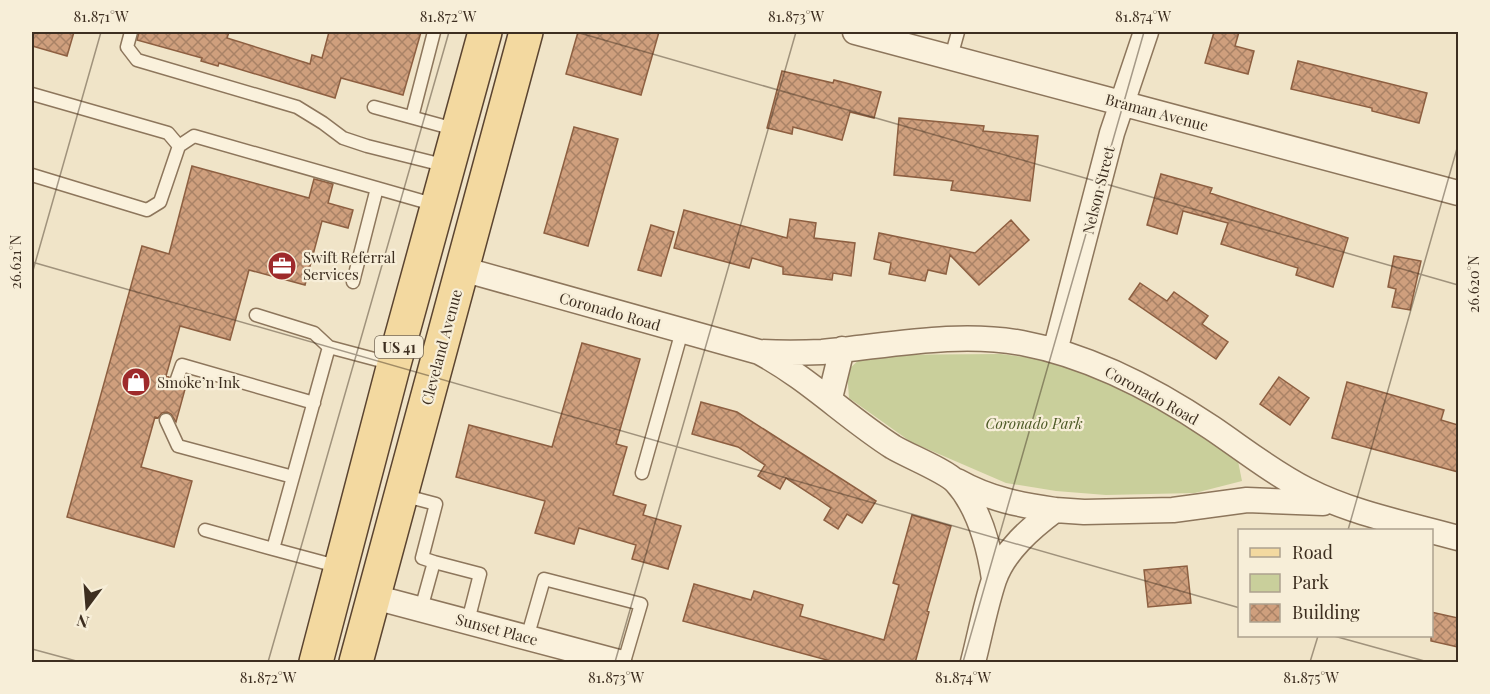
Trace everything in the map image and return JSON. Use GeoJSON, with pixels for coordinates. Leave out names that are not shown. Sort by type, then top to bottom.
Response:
{"type":"FeatureCollection","features":[{"type":"Feature","properties":{"kind":"main road","name":"US 41"},"geometry":{"type":"LineString","coordinates":[[316,663],[394,364],[485,32]]}},
{"type":"Feature","properties":{"kind":"main road","name":"Cleveland Avenue"},"geometry":{"type":"LineString","coordinates":[[356,663],[525,33]]}},
{"type":"Feature","properties":{"kind":"street","name":"Braman Avenue"},"geometry":{"type":"LineString","coordinates":[[855,32],[1458,193]]}},
{"type":"Feature","properties":{"kind":"street","name":"Nelson Street"},"geometry":{"type":"LineString","coordinates":[[1055,351],[1122,103],[1146,32]]}},
{"type":"Feature","properties":{"kind":"street","name":"Coronado Road"},"geometry":{"type":"LineString","coordinates":[[462,269],[759,352],[784,365],[894,447],[971,489],[1016,505],[1084,512],[1173,510],[1247,500],[1335,504]]}},
{"type":"Feature","properties":{"kind":"street","name":"Coronado Road"},"geometry":{"type":"LineString","coordinates":[[759,352],[799,353],[939,339],[1020,343],[1055,351],[1098,366],[1161,396],[1274,472],[1335,504],[1425,529]]}},
{"type":"Feature","properties":{"kind":"street"},"geometry":{"type":"LineString","coordinates":[[830,398],[842,349]]}},
{"type":"Feature","properties":{"kind":"street","name":"Coronado Road"},"geometry":{"type":"LineString","coordinates":[[955,480],[970,501],[990,554],[994,579]]}},
{"type":"Feature","properties":{"kind":"street"},"geometry":{"type":"LineString","coordinates":[[973,663],[994,579],[1004,560],[1020,540],[1055,510]]}},
{"type":"Feature","properties":{"kind":"street","name":"Coronado Road"},"geometry":{"type":"LineString","coordinates":[[1433,531],[1458,538]]}},
{"type":"Feature","properties":{"kind":"street","name":"Sunset Place"},"geometry":{"type":"LineString","coordinates":[[374,597],[619,663]]}},
{"type":"Feature","properties":{"kind":"lane"},"geometry":{"type":"LineString","coordinates":[[131,32],[127,47],[137,60],[297,107],[343,138],[448,166]]}},
{"type":"Feature","properties":{"kind":"lane"},"geometry":{"type":"LineString","coordinates":[[412,117],[434,32]]}},
{"type":"Feature","properties":{"kind":"lane"},"geometry":{"type":"LineString","coordinates":[[951,57],[958,32]]}},
{"type":"Feature","properties":{"kind":"lane"},"geometry":{"type":"LineString","coordinates":[[32,94],[168,133],[179,146]]}},
{"type":"Feature","properties":{"kind":"lane"},"geometry":{"type":"LineString","coordinates":[[374,107],[459,130]]}},
{"type":"Feature","properties":{"kind":"lane"},"geometry":{"type":"LineString","coordinates":[[32,175],[147,210],[160,202],[179,146],[194,136],[437,205]]}},
{"type":"Feature","properties":{"kind":"lane"},"geometry":{"type":"LineString","coordinates":[[352,282],[378,188]]}},
{"type":"Feature","properties":{"kind":"lane"},"geometry":{"type":"LineString","coordinates":[[256,315],[314,333],[329,346],[394,364]]}},
{"type":"Feature","properties":{"kind":"lane"},"geometry":{"type":"LineString","coordinates":[[642,473],[682,331]]}},
{"type":"Feature","properties":{"kind":"lane"},"geometry":{"type":"LineString","coordinates":[[273,549],[329,346]]}},
{"type":"Feature","properties":{"kind":"lane"},"geometry":{"type":"LineString","coordinates":[[177,379],[182,365],[314,403]]}},
{"type":"Feature","properties":{"kind":"lane"},"geometry":{"type":"LineString","coordinates":[[166,420],[178,446],[293,477]]}},
{"type":"Feature","properties":{"kind":"lane"},"geometry":{"type":"LineString","coordinates":[[401,494],[436,504],[422,558],[480,574],[468,621]]}},
{"type":"Feature","properties":{"kind":"lane"},"geometry":{"type":"LineString","coordinates":[[205,530],[340,567]]}},
{"type":"Feature","properties":{"kind":"lane"},"geometry":{"type":"LineString","coordinates":[[421,609],[434,562]]}},
{"type":"Feature","properties":{"kind":"lane"},"geometry":{"type":"LineString","coordinates":[[527,638],[544,579],[555,581],[641,604],[624,663]]}},
{"type":"Feature","properties":{"kind":"green space","name":"Coronado Park"},"geometry":{"type":"Polygon","coordinates":[[[1001,354],[1049,360],[1087,371],[1158,407],[1238,461],[1242,481],[1195,493],[1106,495],[1056,491],[1006,483],[911,442],[849,398],[847,371],[864,355],[1001,354]]]}},
{"type":"Feature","properties":{"kind":"building"},"geometry":{"type":"Polygon","coordinates":[[[32,32],[74,32],[67,56],[32,46],[32,32]]]}},
{"type":"Feature","properties":{"kind":"building"},"geometry":{"type":"Polygon","coordinates":[[[139,32],[229,32],[227,38],[310,64],[312,55],[322,58],[329,32],[421,32],[403,95],[341,78],[335,98],[219,63],[218,66],[201,61],[202,58],[137,40],[139,32]]]}},
{"type":"Feature","properties":{"kind":"building"},"geometry":{"type":"Polygon","coordinates":[[[578,32],[659,32],[641,95],[566,74],[578,32]]]}},
{"type":"Feature","properties":{"kind":"building"},"geometry":{"type":"Polygon","coordinates":[[[1214,32],[1239,32],[1235,46],[1254,51],[1248,74],[1205,63],[1214,32]]]}},
{"type":"Feature","properties":{"kind":"building"},"geometry":{"type":"Polygon","coordinates":[[[1298,61],[1427,93],[1419,123],[1372,111],[1372,108],[1291,89],[1298,61]]]}},
{"type":"Feature","properties":{"kind":"building"},"geometry":{"type":"Polygon","coordinates":[[[782,71],[833,83],[834,80],[881,92],[874,118],[850,112],[842,140],[793,127],[792,134],[767,128],[782,71]]]}},
{"type":"Feature","properties":{"kind":"building"},"geometry":{"type":"Polygon","coordinates":[[[899,118],[984,126],[983,131],[1038,136],[1030,201],[951,190],[953,181],[894,175],[899,118]]]}},
{"type":"Feature","properties":{"kind":"building"},"geometry":{"type":"Polygon","coordinates":[[[574,127],[618,139],[588,246],[544,233],[574,127]]]}},
{"type":"Feature","properties":{"kind":"building"},"geometry":{"type":"Polygon","coordinates":[[[192,166],[309,198],[314,179],[333,184],[328,203],[353,210],[348,228],[322,221],[305,285],[249,270],[230,340],[180,326],[166,376],[169,377],[170,384],[175,387],[187,382],[176,422],[167,412],[162,413],[158,418],[155,417],[141,467],[192,481],[174,547],[67,517],[142,246],[169,254],[192,166]]]}},
{"type":"Feature","properties":{"kind":"building"},"geometry":{"type":"Polygon","coordinates":[[[1161,174],[1212,188],[1210,193],[1348,238],[1333,287],[1296,275],[1298,268],[1221,244],[1228,223],[1183,211],[1177,234],[1147,225],[1161,174]]]}},
{"type":"Feature","properties":{"kind":"building"},"geometry":{"type":"Polygon","coordinates":[[[684,210],[787,238],[790,219],[816,223],[814,238],[855,243],[851,276],[833,273],[832,280],[783,274],[783,267],[752,258],[749,268],[674,248],[684,210]]]}},
{"type":"Feature","properties":{"kind":"building"},"geometry":{"type":"Polygon","coordinates":[[[1011,220],[1029,240],[979,285],[950,255],[946,274],[928,270],[925,281],[889,274],[891,263],[874,259],[879,233],[975,253],[1011,220]]]}},
{"type":"Feature","properties":{"kind":"building"},"geometry":{"type":"Polygon","coordinates":[[[651,225],[674,232],[661,276],[638,270],[651,225]]]}},
{"type":"Feature","properties":{"kind":"building"},"geometry":{"type":"Polygon","coordinates":[[[1394,256],[1421,261],[1410,310],[1392,307],[1396,289],[1388,287],[1394,256]]]}},
{"type":"Feature","properties":{"kind":"building"},"geometry":{"type":"Polygon","coordinates":[[[1140,283],[1167,301],[1174,292],[1208,316],[1202,324],[1228,342],[1216,359],[1129,299],[1140,283]]]}},
{"type":"Feature","properties":{"kind":"building"},"geometry":{"type":"Polygon","coordinates":[[[582,343],[640,359],[616,444],[627,447],[613,495],[646,505],[643,515],[681,526],[668,569],[632,559],[636,545],[579,528],[574,544],[535,533],[545,501],[456,477],[469,425],[552,447],[582,343]]]}},
{"type":"Feature","properties":{"kind":"building"},"geometry":{"type":"Polygon","coordinates":[[[1279,377],[1309,398],[1290,425],[1260,404],[1279,377]]]}},
{"type":"Feature","properties":{"kind":"building"},"geometry":{"type":"Polygon","coordinates":[[[1347,382],[1444,410],[1441,420],[1458,425],[1458,472],[1332,438],[1347,382]]]}},
{"type":"Feature","properties":{"kind":"building"},"geometry":{"type":"Polygon","coordinates":[[[701,402],[737,412],[876,501],[862,523],[847,514],[838,529],[824,520],[831,508],[786,478],[780,489],[758,476],[765,465],[738,447],[692,434],[701,402]]]}},
{"type":"Feature","properties":{"kind":"building"},"geometry":{"type":"Polygon","coordinates":[[[912,515],[951,526],[915,663],[838,663],[683,621],[694,584],[751,600],[754,591],[803,605],[800,616],[884,640],[899,585],[893,583],[912,515]]]}},
{"type":"Feature","properties":{"kind":"building"},"geometry":{"type":"Polygon","coordinates":[[[1187,566],[1191,603],[1148,607],[1144,570],[1187,566]]]}},
{"type":"Feature","properties":{"kind":"building"},"geometry":{"type":"Polygon","coordinates":[[[1433,612],[1458,618],[1458,647],[1431,641],[1433,612]]]}},
{"type":"Feature","properties":{"kind":"place","name":"Swift Referral Services"},"geometry":{"type":"Point","coordinates":[282,266]}},
{"type":"Feature","properties":{"kind":"place","name":"Smoke’n Ink"},"geometry":{"type":"Point","coordinates":[136,382]}}]}
